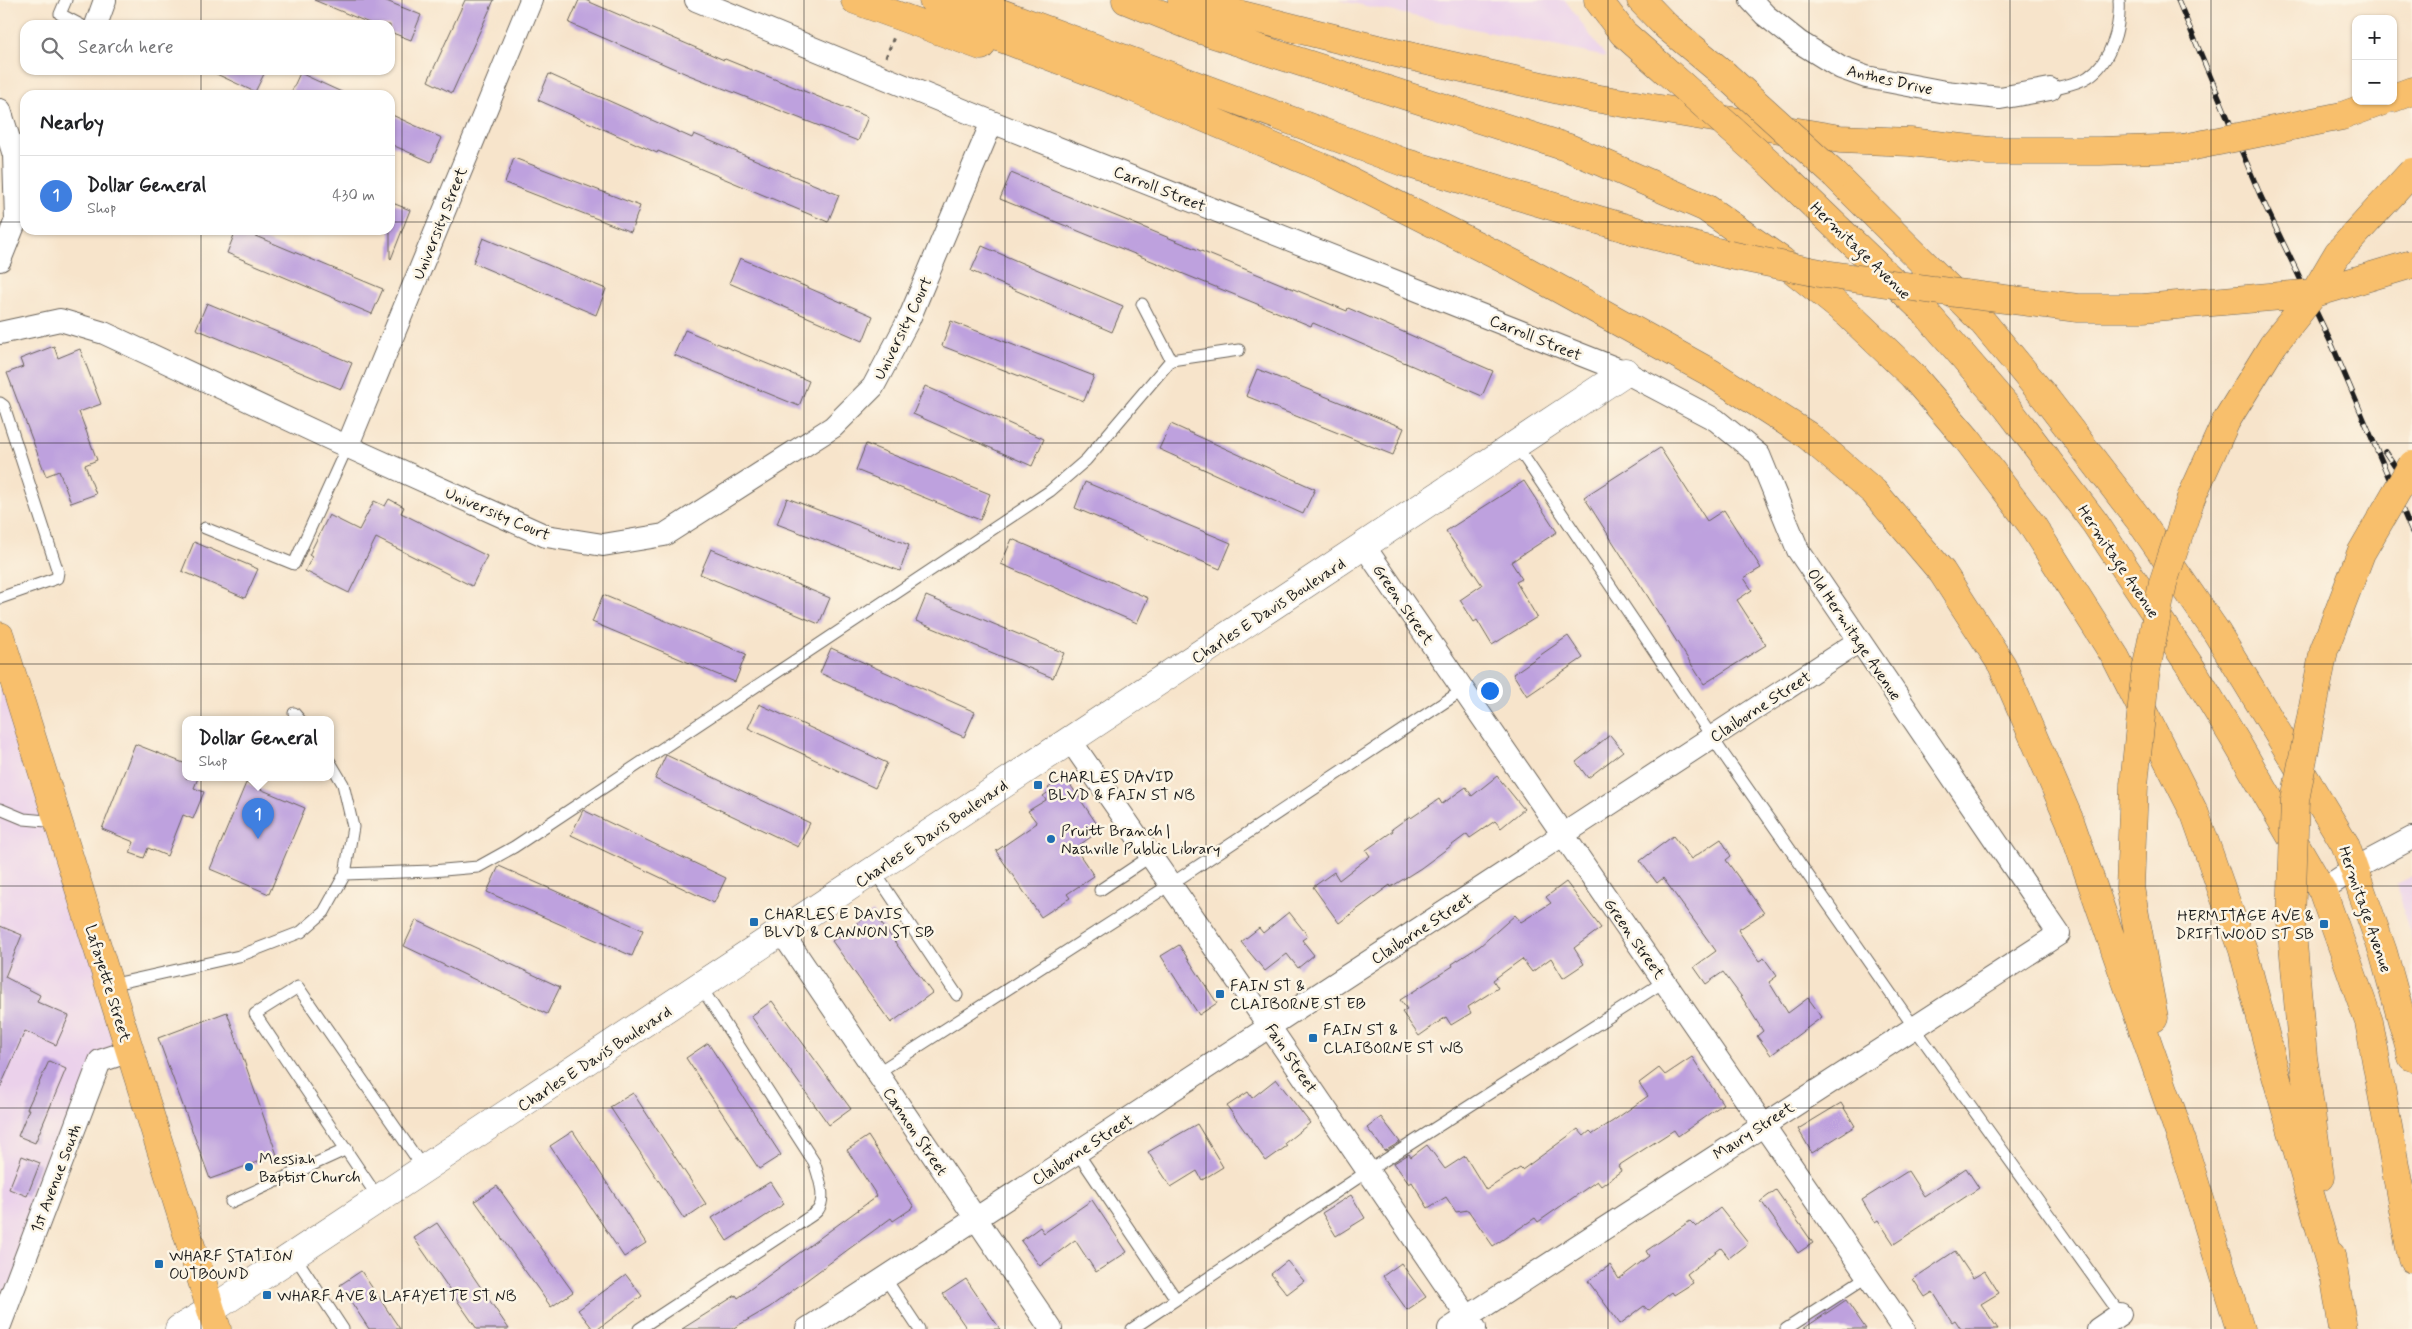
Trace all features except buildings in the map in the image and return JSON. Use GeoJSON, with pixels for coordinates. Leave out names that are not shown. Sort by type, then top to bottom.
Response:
{"type":"FeatureCollection","features":[{"type":"Feature","properties":{"kind":"main road"},"geometry":{"type":"LineString","coordinates":[[855,0],[1081,83],[1136,89]]}},
{"type":"Feature","properties":{"kind":"main road"},"geometry":{"type":"LineString","coordinates":[[934,0],[972,27],[1136,89],[1326,169],[1516,265],[1711,373],[1807,435],[1874,492],[1942,572],[2002,665],[2070,821],[2182,1141],[2240,1329]]}},
{"type":"Feature","properties":{"kind":"main road"},"geometry":{"type":"LineString","coordinates":[[934,0],[982,6],[1404,162],[1636,231],[1726,254],[1825,274],[2078,308],[2143,308],[2315,293],[2412,264]]}},
{"type":"Feature","properties":{"kind":"main road"},"geometry":{"type":"LineString","coordinates":[[1126,0],[1201,30],[1569,148],[1706,208],[1782,261],[1840,308],[1912,375],[1967,439],[2032,525],[2116,658],[2195,814],[2243,950],[2276,1076],[2333,1274]]}},
{"type":"Feature","properties":{"kind":"main road"},"geometry":{"type":"LineString","coordinates":[[1182,0],[1374,48],[1594,98],[1840,139],[1910,142],[1989,151],[2100,151],[2184,148],[2342,116],[2372,105]]}},
{"type":"Feature","properties":{"kind":"main road","name":"Hermitage Avenue"},"geometry":{"type":"LineString","coordinates":[[1598,0],[1623,33],[1775,168],[1925,312],[2006,406],[2095,523],[2192,669],[2322,890],[2369,1022],[2412,1259]]}},
{"type":"Feature","properties":{"kind":"main road","name":"Hermitage Avenue"},"geometry":{"type":"LineString","coordinates":[[1642,0],[1666,26],[1724,74],[1835,175],[1982,320],[2044,396],[2140,521],[2217,633],[2277,729],[2345,844],[2383,952],[2412,1057]]}},
{"type":"Feature","properties":{"kind":"main road"},"geometry":{"type":"LineString","coordinates":[[2397,97],[2412,91]]}},
{"type":"Feature","properties":{"kind":"main road"},"geometry":{"type":"LineString","coordinates":[[2182,1141],[2150,998],[2130,888],[2134,786],[2145,676],[2163,583],[2191,498],[2226,421],[2272,345],[2315,292],[2338,253],[2412,172]]}},
{"type":"Feature","properties":{"kind":"main road"},"geometry":{"type":"LineString","coordinates":[[2343,1329],[2333,1274],[2303,1057],[2291,921],[2296,800],[2324,650],[2361,553],[2412,466]]}},
{"type":"Feature","properties":{"kind":"main road","name":"Lafayette Street"},"geometry":{"type":"LineString","coordinates":[[0,636],[7,680],[58,822],[214,1320]]}},
{"type":"Feature","properties":{"kind":"street"},"geometry":{"type":"LineString","coordinates":[[98,20],[105,0]]}},
{"type":"Feature","properties":{"kind":"street","name":"University Street"},"geometry":{"type":"LineString","coordinates":[[347,447],[531,0]]}},
{"type":"Feature","properties":{"kind":"street","name":"Carroll Street"},"geometry":{"type":"LineString","coordinates":[[696,0],[992,122],[1625,372]]}},
{"type":"Feature","properties":{"kind":"street","name":"Anthes Drive"},"geometry":{"type":"LineString","coordinates":[[1751,0],[1765,16],[1799,42],[1841,68],[1866,77],[1937,90],[2000,98],[2050,89]]}},
{"type":"Feature","properties":{"kind":"street"},"geometry":{"type":"LineString","coordinates":[[0,110],[14,155],[16,220],[0,260]]}},
{"type":"Feature","properties":{"kind":"street","name":"University Court"},"geometry":{"type":"LineString","coordinates":[[0,333],[60,320],[104,333],[347,447],[546,536],[603,545],[664,534],[833,427],[873,387],[909,319],[992,122]]}},
{"type":"Feature","properties":{"kind":"street","name":"Charles E Davis Boulevard"},"geometry":{"type":"LineString","coordinates":[[179,1329],[214,1320],[294,1255],[701,987],[1625,372]]}},
{"type":"Feature","properties":{"kind":"street","name":"Old Hermitage Avenue"},"geometry":{"type":"LineString","coordinates":[[1625,372],[1716,420],[1759,455],[1798,550],[2059,934]]}},
{"type":"Feature","properties":{"kind":"street","name":"Green Street"},"geometry":{"type":"LineString","coordinates":[[1364,546],[1904,1329]]}},
{"type":"Feature","properties":{"kind":"street","name":"Claiborne Street"},"geometry":{"type":"LineString","coordinates":[[807,1329],[1859,642]]}},
{"type":"Feature","properties":{"kind":"street","name":"Fain Street"},"geometry":{"type":"LineString","coordinates":[[1070,740],[1270,1026],[1472,1323]]}},
{"type":"Feature","properties":{"kind":"street"},"geometry":{"type":"LineString","coordinates":[[2322,890],[2354,869],[2412,838]]}},
{"type":"Feature","properties":{"kind":"street","name":"Cannon Street"},"geometry":{"type":"LineString","coordinates":[[782,933],[1051,1329]]}},
{"type":"Feature","properties":{"kind":"street","name":"Maury Street"},"geometry":{"type":"LineString","coordinates":[[1449,1329],[1472,1323],[1762,1124],[2059,934]]}},
{"type":"Feature","properties":{"kind":"street","name":"1st Avenue South"},"geometry":{"type":"LineString","coordinates":[[0,1325],[100,1061],[130,1051]]}},
{"type":"Feature","properties":{"kind":"lane"},"geometry":{"type":"LineString","coordinates":[[66,0],[60,14],[71,20]]}},
{"type":"Feature","properties":{"kind":"lane"},"geometry":{"type":"LineString","coordinates":[[2050,89],[2088,78],[2108,57],[2120,12],[2119,0]]}},
{"type":"Feature","properties":{"kind":"lane"},"geometry":{"type":"LineString","coordinates":[[1142,304],[1171,360]]}},
{"type":"Feature","properties":{"kind":"lane"},"geometry":{"type":"LineString","coordinates":[[346,874],[432,871],[478,866],[514,847],[1050,491],[1086,460],[1171,360],[1239,350]]}},
{"type":"Feature","properties":{"kind":"lane"},"geometry":{"type":"LineString","coordinates":[[0,403],[4,406],[58,572],[57,578],[0,598]]}},
{"type":"Feature","properties":{"kind":"lane"},"geometry":{"type":"LineString","coordinates":[[1516,445],[1712,738],[1914,1027],[2114,1322]]}},
{"type":"Feature","properties":{"kind":"lane"},"geometry":{"type":"LineString","coordinates":[[205,528],[294,564],[347,447]]}},
{"type":"Feature","properties":{"kind":"lane"},"geometry":{"type":"LineString","coordinates":[[877,1073],[1171,884],[1463,690]]}},
{"type":"Feature","properties":{"kind":"lane"},"geometry":{"type":"LineString","coordinates":[[110,986],[240,956],[301,932],[324,912],[346,874],[353,827],[343,784],[334,769]]}},
{"type":"Feature","properties":{"kind":"lane"},"geometry":{"type":"LineString","coordinates":[[0,810],[24,819],[58,822]]}},
{"type":"Feature","properties":{"kind":"lane"},"geometry":{"type":"LineString","coordinates":[[1100,890],[1151,856]]}},
{"type":"Feature","properties":{"kind":"lane"},"geometry":{"type":"LineString","coordinates":[[874,871],[957,995]]}},
{"type":"Feature","properties":{"kind":"lane"},"geometry":{"type":"LineString","coordinates":[[1132,1329],[1368,1171],[1665,981]]}},
{"type":"Feature","properties":{"kind":"lane"},"geometry":{"type":"LineString","coordinates":[[379,1199],[255,1014],[298,987],[424,1169]]}},
{"type":"Feature","properties":{"kind":"lane"},"geometry":{"type":"LineString","coordinates":[[639,1329],[805,1220],[819,1210],[821,1200],[821,1185],[814,1162],[701,987]]}},
{"type":"Feature","properties":{"kind":"lane"},"geometry":{"type":"LineString","coordinates":[[231,1202],[347,1149]]}},
{"type":"Feature","properties":{"kind":"lane"},"geometry":{"type":"LineString","coordinates":[[1076,1152],[1176,1299]]}},
{"type":"Feature","properties":{"kind":"lane"},"geometry":{"type":"LineString","coordinates":[[294,1255],[343,1329]]}},
{"type":"Feature","properties":{"kind":"lane"},"geometry":{"type":"LineString","coordinates":[[1786,1329],[1868,1276]]}},
{"type":"Feature","properties":{"kind":"lane"},"geometry":{"type":"LineString","coordinates":[[885,1278],[919,1329]]}},
{"type":"Feature","properties":{"kind":"path"},"geometry":{"type":"LineString","coordinates":[[885,60],[898,30]]}},
{"type":"Feature","properties":{"kind":"shaded area"},"geometry":{"type":"Polygon","coordinates":[[[1338,0],[1565,0],[1606,57],[1338,0]]]}},
{"type":"Feature","properties":{"kind":"shaded area"},"geometry":{"type":"Polygon","coordinates":[[[0,636],[130,1051],[100,1061],[0,1325],[0,636]]]}},
{"type":"Feature","properties":{"kind":"shaded area"},"geometry":{"type":"Polygon","coordinates":[[[2412,876],[2412,944],[2397,884],[2412,876]]]}},
{"type":"Feature","properties":{"kind":"railway"},"geometry":{"type":"LineString","coordinates":[[2178,0],[2261,197],[2333,347],[2412,532]]}},
{"type":"Feature","properties":{"kind":"railway"},"geometry":{"type":"LineString","coordinates":[[2385,452],[2412,492]]}},
{"type":"Feature","properties":{"kind":"place","name":"CHARLES DAVID BLVD & FAIN ST NB"},"geometry":{"type":"Point","coordinates":[1038,785]}},
{"type":"Feature","properties":{"kind":"place","name":"Dollar General"},"geometry":{"type":"Point","coordinates":[258,839]}},
{"type":"Feature","properties":{"kind":"place","name":"Pruitt Branch | Nashville Public Library"},"geometry":{"type":"Point","coordinates":[1051,839]}},
{"type":"Feature","properties":{"kind":"place","name":"CHARLES E DAVIS BLVD & CANNON ST SB"},"geometry":{"type":"Point","coordinates":[754,922]}},
{"type":"Feature","properties":{"kind":"place","name":"HERMITAGE AVE & DRIFTWOOD ST SB"},"geometry":{"type":"Point","coordinates":[2324,924]}},
{"type":"Feature","properties":{"kind":"place","name":"FAIN ST & CLAIBORNE ST EB"},"geometry":{"type":"Point","coordinates":[1220,994]}},
{"type":"Feature","properties":{"kind":"place","name":"FAIN ST & CLAIBORNE ST WB"},"geometry":{"type":"Point","coordinates":[1313,1038]}},
{"type":"Feature","properties":{"kind":"place","name":"Messiah Baptist Church"},"geometry":{"type":"Point","coordinates":[249,1167]}},
{"type":"Feature","properties":{"kind":"place","name":"WHARF STATION OUTBOUND"},"geometry":{"type":"Point","coordinates":[159,1264]}},
{"type":"Feature","properties":{"kind":"place","name":"WHARF AVE & LAFAYETTE ST NB"},"geometry":{"type":"Point","coordinates":[267,1295]}}]}
